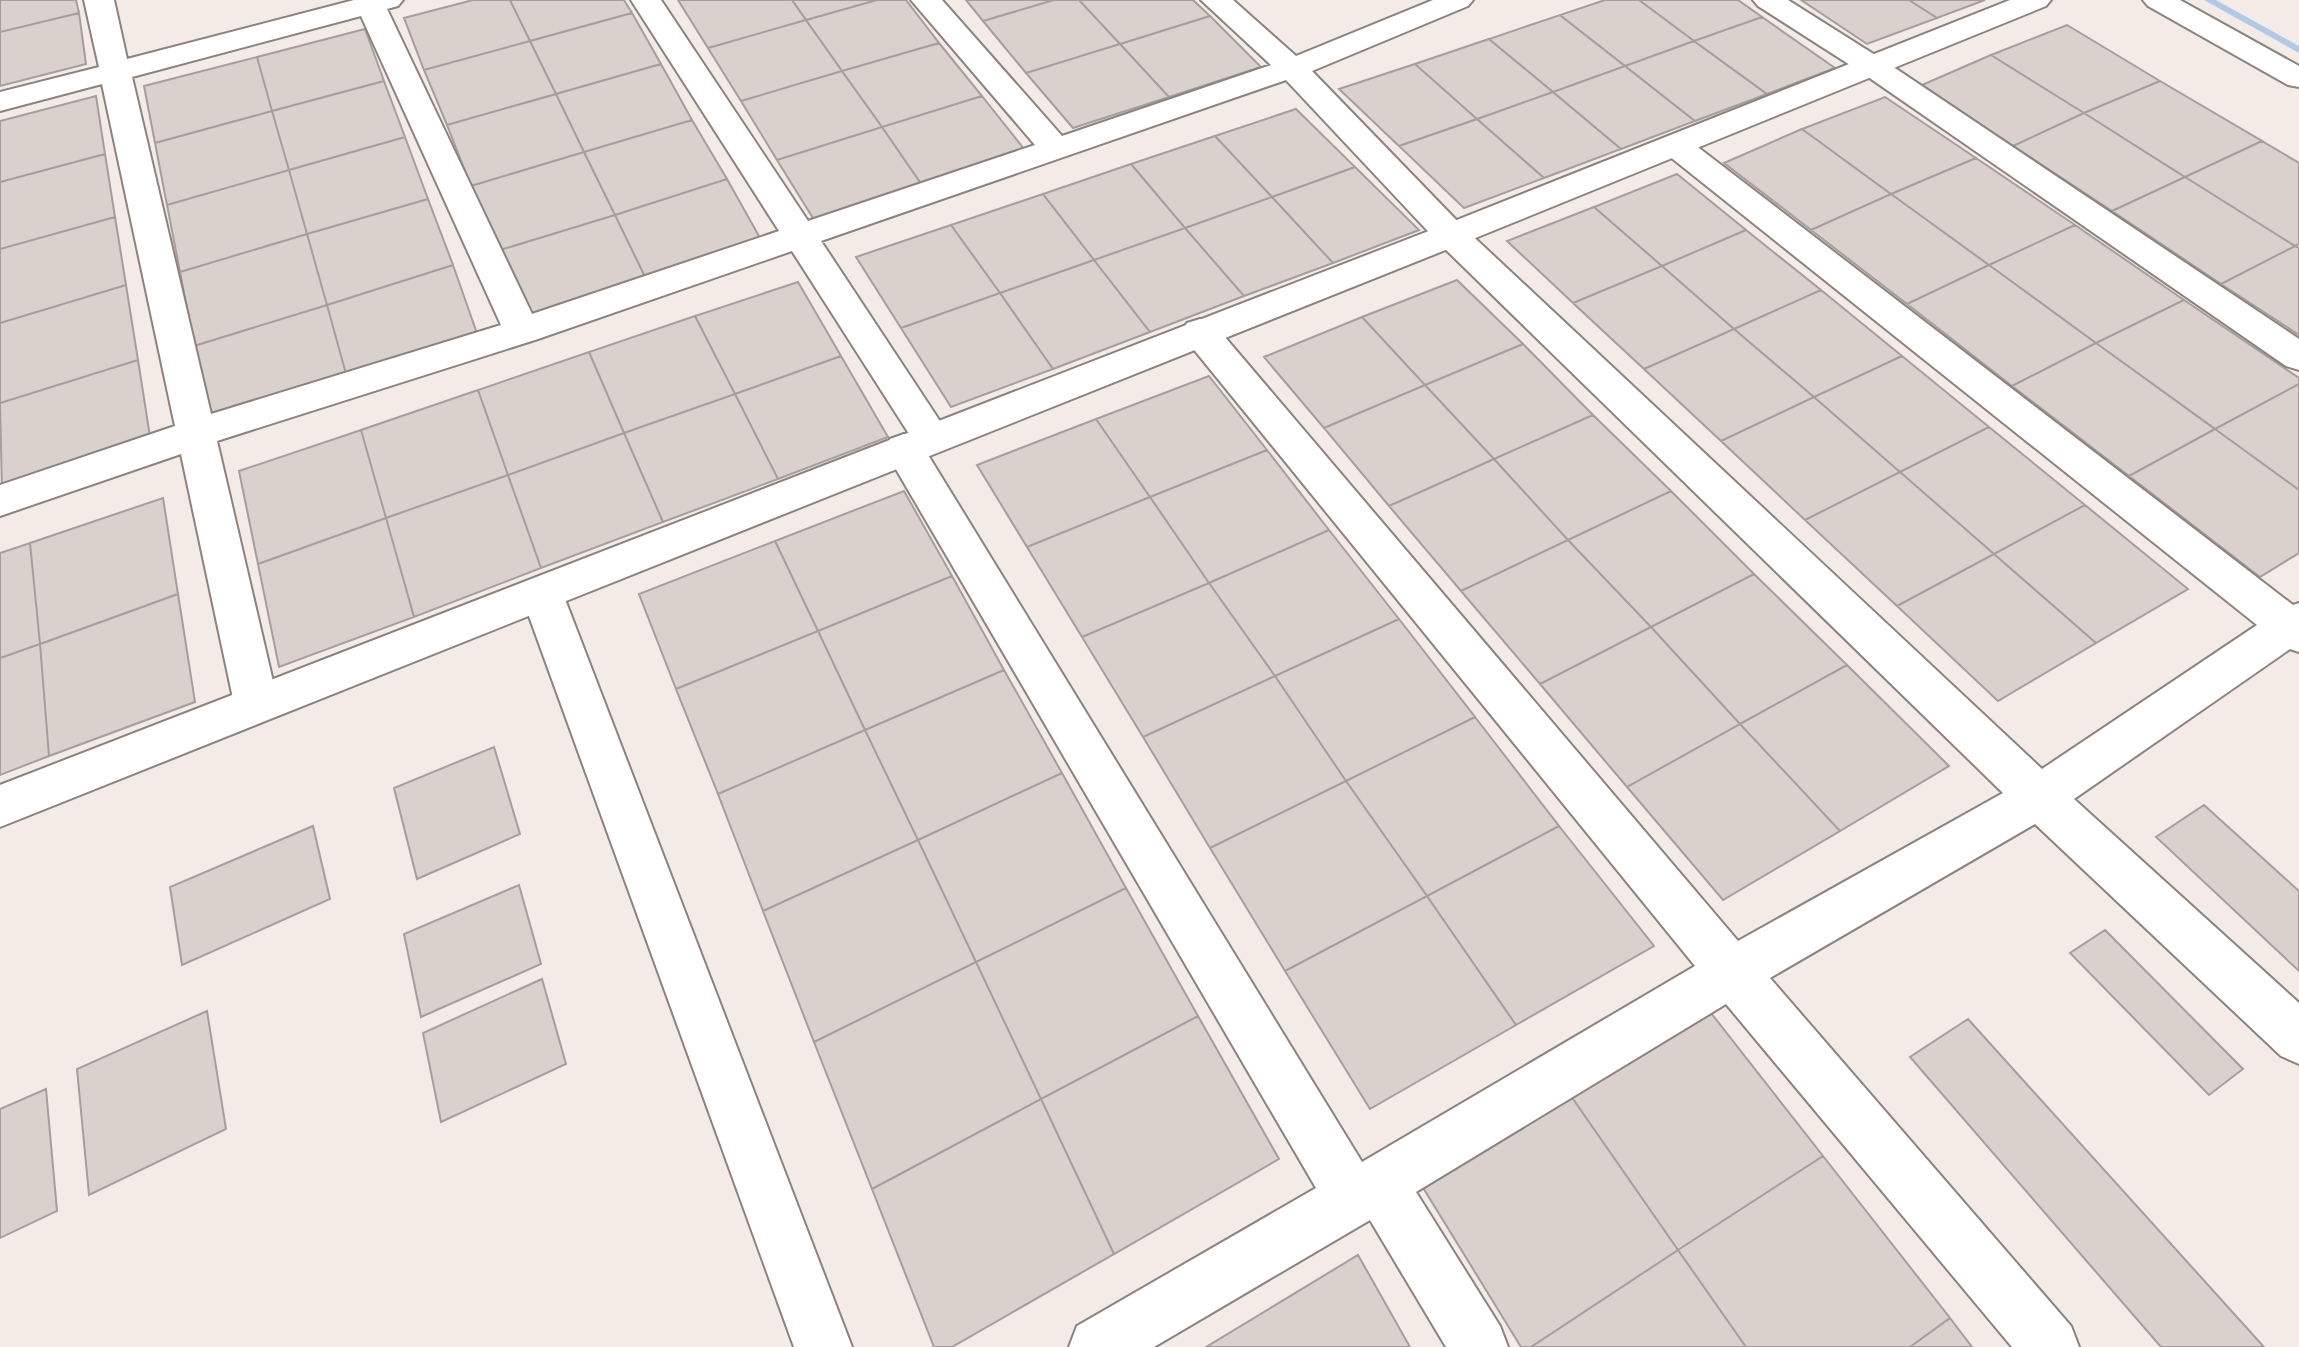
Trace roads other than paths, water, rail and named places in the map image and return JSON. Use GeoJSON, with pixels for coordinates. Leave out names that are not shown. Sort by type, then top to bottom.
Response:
{"type":"FeatureCollection","features":[{"type":"Feature","properties":{"kind":"street"},"geometry":{"type":"LineString","coordinates":[[99,0],[256,703]]}},
{"type":"Feature","properties":{"kind":"street"},"geometry":{"type":"LineString","coordinates":[[646,0],[799,237],[918,444],[1366,1191],[1479,1347]]}},
{"type":"Feature","properties":{"kind":"street"},"geometry":{"type":"LineString","coordinates":[[926,0],[1056,149]]}},
{"type":"Feature","properties":{"kind":"street"},"geometry":{"type":"LineString","coordinates":[[1216,0],[1292,68],[1451,235],[2039,797],[2299,1038]]}},
{"type":"Feature","properties":{"kind":"street"},"geometry":{"type":"LineString","coordinates":[[0,501],[197,433],[522,331],[1292,68],[1458,0]]}},
{"type":"Feature","properties":{"kind":"street"},"geometry":{"type":"LineString","coordinates":[[1768,0],[1872,66],[2299,357]]}},
{"type":"Feature","properties":{"kind":"street"},"geometry":{"type":"LineString","coordinates":[[0,806],[1451,235],[2036,0]]}},
{"type":"Feature","properties":{"kind":"street"},"geometry":{"type":"LineString","coordinates":[[2158,0],[2299,78]]}},
{"type":"Feature","properties":{"kind":"street"},"geometry":{"type":"LineString","coordinates":[[0,102],[379,2],[522,331]]}},
{"type":"Feature","properties":{"kind":"street"},"geometry":{"type":"LineString","coordinates":[[1098,1347],[1732,972],[2039,797],[2296,627],[1675,145]]}},
{"type":"Feature","properties":{"kind":"street"},"geometry":{"type":"LineString","coordinates":[[1200,332],[1732,972],[2050,1347]]}},
{"type":"Feature","properties":{"kind":"street"},"geometry":{"type":"LineString","coordinates":[[542,594],[823,1347]]}},
{"type":"Feature","properties":{"kind":"waterway"},"geometry":{"type":"LineString","coordinates":[[2209,0],[2299,50]]}}]}
